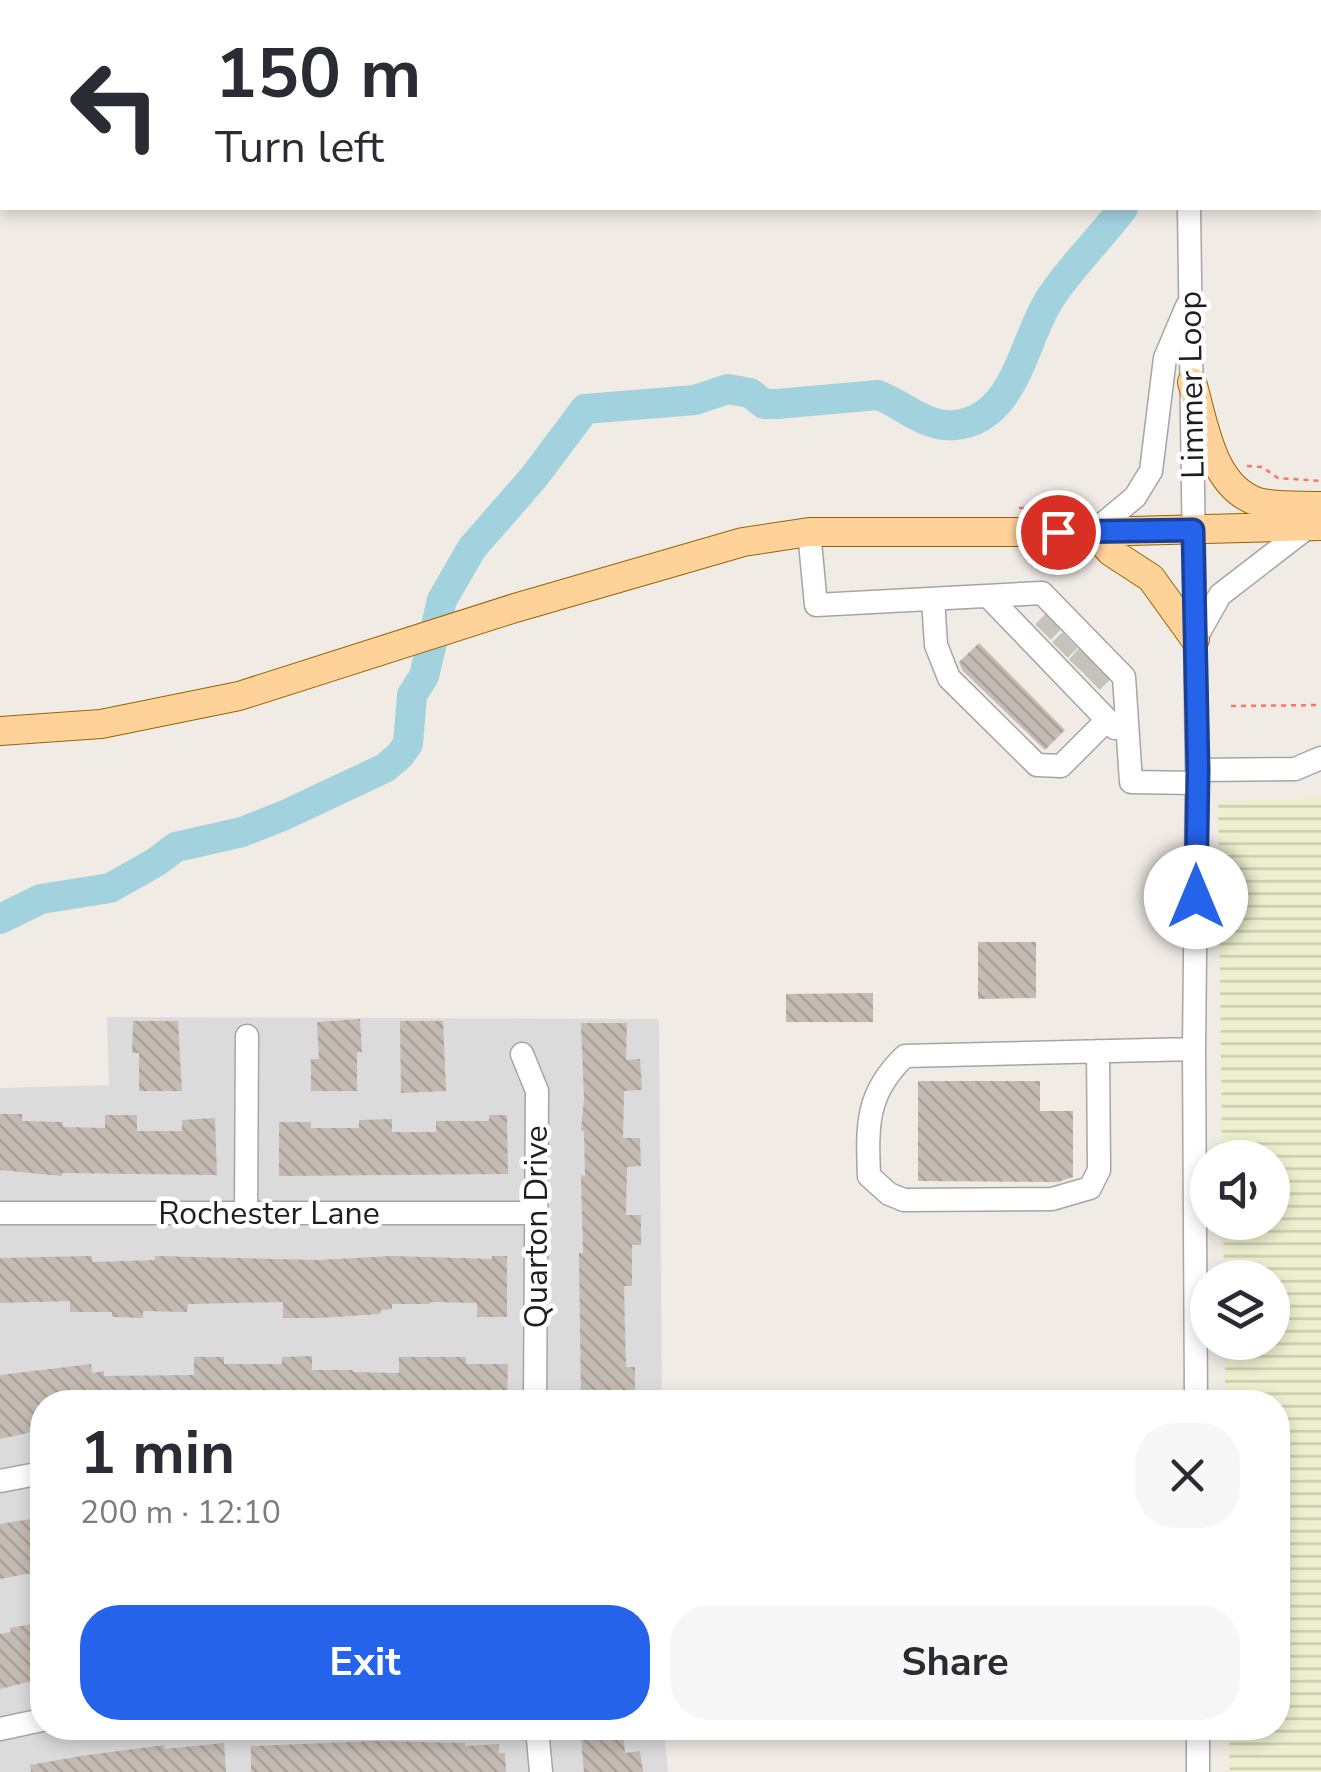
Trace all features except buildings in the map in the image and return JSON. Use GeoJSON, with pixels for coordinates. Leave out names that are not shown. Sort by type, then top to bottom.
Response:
{"type":"FeatureCollection","features":[{"type":"Feature","properties":{"kind":"main road"},"geometry":{"type":"LineString","coordinates":[[1192,382],[1217,464],[1229,482],[1257,502],[1317,520]]}},
{"type":"Feature","properties":{"kind":"main road"},"geometry":{"type":"LineString","coordinates":[[0,732],[78,726],[171,712],[239,696],[397,644],[722,547],[808,532],[1193,530],[1317,520]]}},
{"type":"Feature","properties":{"kind":"main road"},"geometry":{"type":"LineString","coordinates":[[1093,532],[1112,552],[1152,578],[1195,639]]}},
{"type":"Feature","properties":{"kind":"street","name":"Limmer Loop"},"geometry":{"type":"LineString","coordinates":[[1190,210],[1197,776],[1196,1390]]}},
{"type":"Feature","properties":{"kind":"street"},"geometry":{"type":"LineString","coordinates":[[1093,532],[1136,497],[1150,470],[1165,358],[1190,298]]}},
{"type":"Feature","properties":{"kind":"street"},"geometry":{"type":"LineString","coordinates":[[1195,639],[1220,595],[1317,520]]}},
{"type":"Feature","properties":{"kind":"street"},"geometry":{"type":"LineString","coordinates":[[808,532],[816,604],[1042,593],[1048,627],[1081,662],[1124,677],[1131,782],[1295,769],[1321,758]]}},
{"type":"Feature","properties":{"kind":"street"},"geometry":{"type":"LineString","coordinates":[[988,596],[1048,627],[1081,662],[1107,720],[1128,741]]}},
{"type":"Feature","properties":{"kind":"street"},"geometry":{"type":"LineString","coordinates":[[933,599],[936,644],[949,678],[1037,765],[1061,766],[1107,720]]}},
{"type":"Feature","properties":{"kind":"street"},"geometry":{"type":"LineString","coordinates":[[246,1212],[248,1036]]}},
{"type":"Feature","properties":{"kind":"street"},"geometry":{"type":"LineString","coordinates":[[1098,1051],[1100,1158],[1090,1188],[1052,1200],[904,1200],[889,1194],[869,1176],[867,1126],[884,1076],[906,1056],[1194,1048]]}},
{"type":"Feature","properties":{"kind":"street","name":"Quarton Drive"},"geometry":{"type":"LineString","coordinates":[[522,1054],[536,1091],[535,1390]]}},
{"type":"Feature","properties":{"kind":"street","name":"Rochester Lane"},"geometry":{"type":"LineString","coordinates":[[0,1213],[538,1213]]}},
{"type":"Feature","properties":{"kind":"street"},"geometry":{"type":"LineString","coordinates":[[0,1482],[30,1476]]}},
{"type":"Feature","properties":{"kind":"street"},"geometry":{"type":"LineString","coordinates":[[0,1729],[30,1723]]}},
{"type":"Feature","properties":{"kind":"street"},"geometry":{"type":"LineString","coordinates":[[538,1740],[541,1772]]}},
{"type":"Feature","properties":{"kind":"street"},"geometry":{"type":"LineString","coordinates":[[1198,1740],[1198,1772]]}},
{"type":"Feature","properties":{"kind":"path"},"geometry":{"type":"LineString","coordinates":[[1243,467],[1253,464],[1278,478],[1321,481]]}},
{"type":"Feature","properties":{"kind":"path"},"geometry":{"type":"LineString","coordinates":[[1231,706],[1321,704]]}},
{"type":"Feature","properties":{"kind":"shaded area"},"geometry":{"type":"Polygon","coordinates":[[[107,1017],[659,1019],[662,1390],[30,1390],[30,1740],[665,1740],[668,1772],[0,1772],[0,1088],[109,1085],[107,1017]]]}},
{"type":"Feature","properties":{"kind":"green space"},"geometry":{"type":"Polygon","coordinates":[[[1321,797],[1321,1772],[1230,1772],[1229,1740],[1290,1740],[1290,1390],[1225,1390],[1225,1360],[1290,1360],[1290,1260],[1224,1260],[1223,1240],[1290,1240],[1290,1140],[1222,1140],[1218,802],[1321,797]]]}},
{"type":"Feature","properties":{"kind":"waterway"},"geometry":{"type":"LineString","coordinates":[[0,919],[41,899],[110,888],[176,847],[242,832],[285,815],[385,768],[400,755],[408,744],[412,695],[424,676],[442,600],[472,548],[534,477],[585,409],[695,400],[728,389],[750,393],[764,404],[878,395],[934,423],[955,425],[976,419],[1005,393],[1051,297],[1121,210]]}},
{"type":"Feature","properties":{"kind":"tunnel"},"geometry":{"type":"LineString","coordinates":[[1043,632],[1054,621]]}},
{"type":"Feature","properties":{"kind":"tunnel"},"geometry":{"type":"LineString","coordinates":[[1060,650],[1070,640]]}},
{"type":"Feature","properties":{"kind":"tunnel"},"geometry":{"type":"LineString","coordinates":[[1077,667],[1087,656]]}},
{"type":"Feature","properties":{"kind":"tunnel"},"geometry":{"type":"LineString","coordinates":[[1092,682],[1102,672]]}},
{"type":"Feature","properties":{"kind":"route"},"geometry":{"type":"LineString","coordinates":[[1058,532],[1193,530],[1198,770],[1196,897]]}}]}
